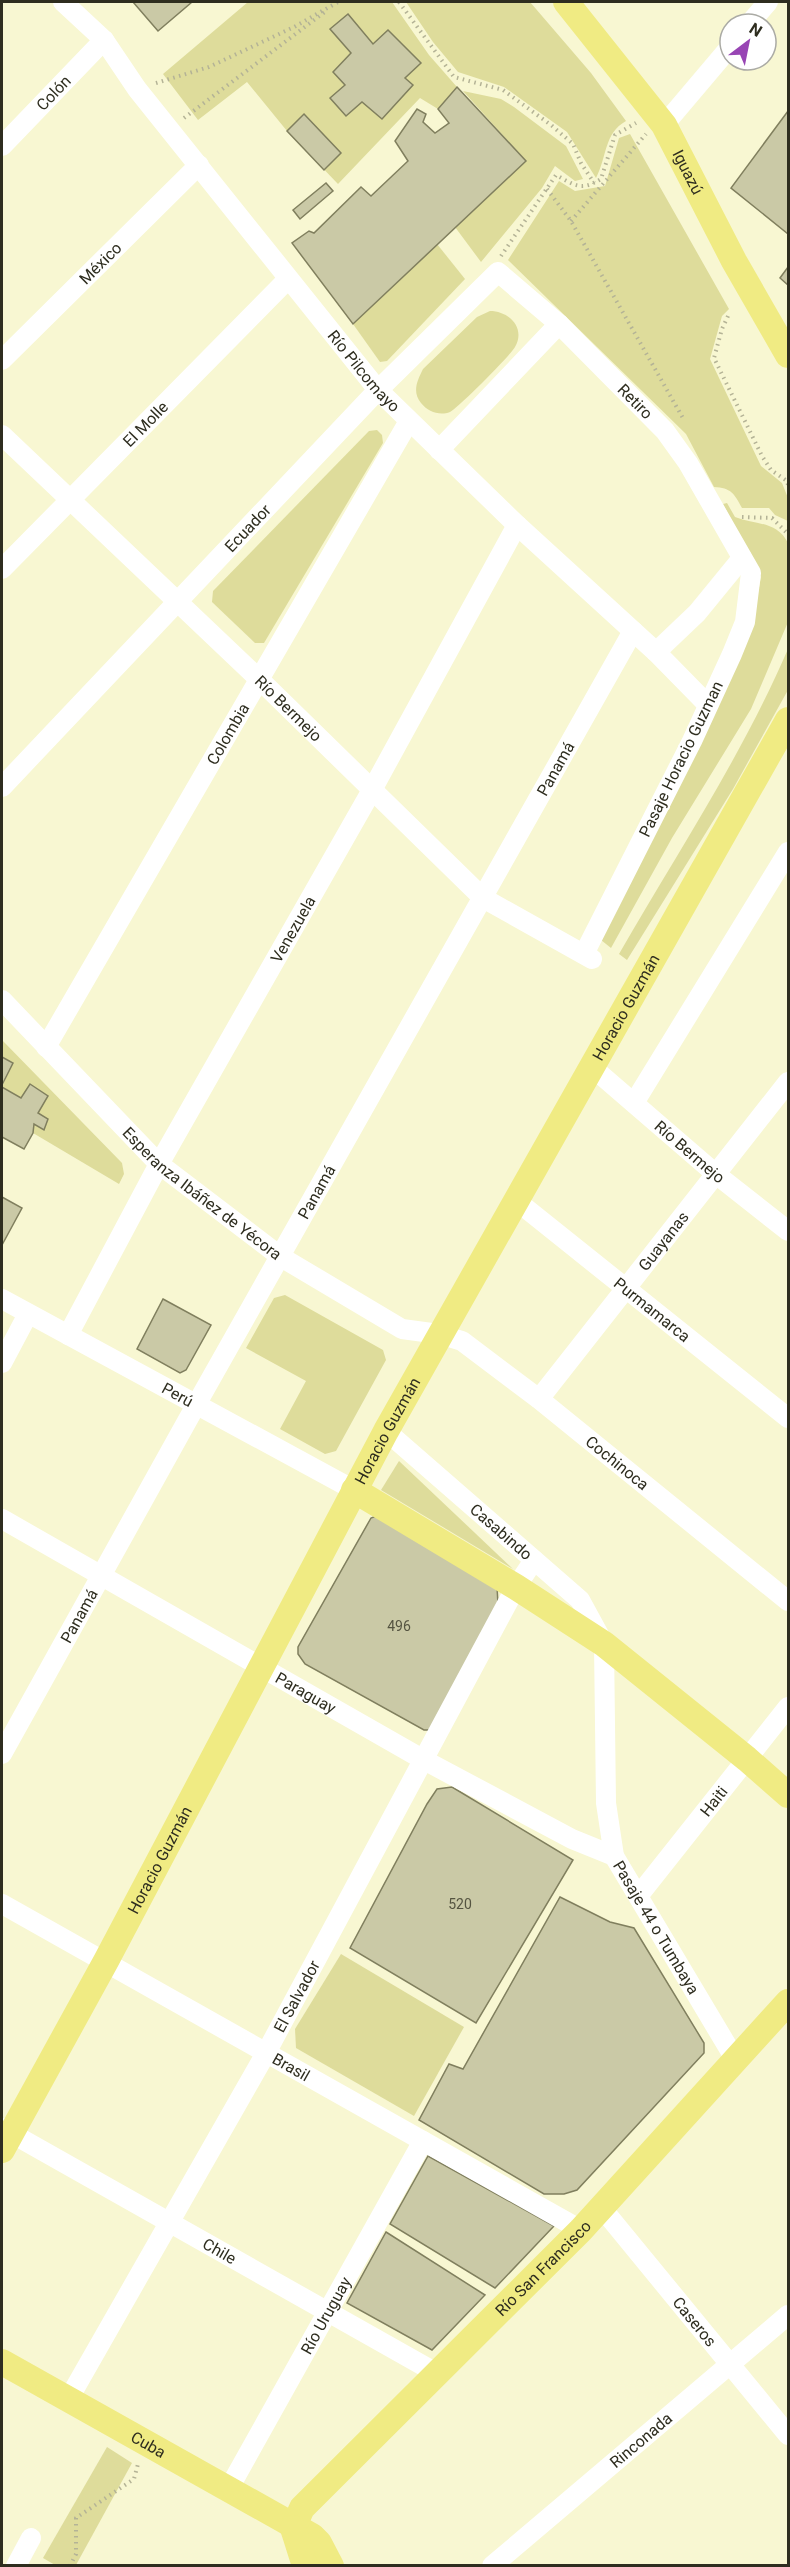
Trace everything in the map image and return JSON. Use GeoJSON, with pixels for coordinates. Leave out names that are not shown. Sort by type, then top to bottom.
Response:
{"type":"FeatureCollection","features":[{"type":"Feature","properties":{"kind":"main road","name":"Iguazú"},"geometry":{"type":"LineString","coordinates":[[566,2],[658,126],[789,355]]}},
{"type":"Feature","properties":{"kind":"main road","name":"Horacio Guzmán"},"geometry":{"type":"LineString","coordinates":[[5,2137],[106,1961],[439,1334],[518,1202],[789,720]]}},
{"type":"Feature","properties":{"kind":"main road","name":"Casabindo"},"geometry":{"type":"LineString","coordinates":[[354,1491],[516,1587],[604,1644],[747,1759],[789,1796]]}},
{"type":"Feature","properties":{"kind":"main road","name":"Río San Francisco"},"geometry":{"type":"LineString","coordinates":[[293,2528],[302,2508],[581,2230],[735,2058],[789,2002]]}},
{"type":"Feature","properties":{"kind":"main road","name":"Cuba"},"geometry":{"type":"LineString","coordinates":[[2,2362],[293,2528],[312,2536],[319,2543],[331,2565]]}},
{"type":"Feature","properties":{"kind":"main road"},"geometry":{"type":"LineString","coordinates":[[293,2528],[305,2565]]}},
{"type":"Feature","properties":{"kind":"street","name":"Río Pilcomayo"},"geometry":{"type":"LineString","coordinates":[[63,2],[104,40],[137,89],[288,279],[348,349],[378,390],[517,525],[656,652],[707,704]]}},
{"type":"Feature","properties":{"kind":"street","name":"Colón"},"geometry":{"type":"LineString","coordinates":[[2,146],[104,40]]}},
{"type":"Feature","properties":{"kind":"street"},"geometry":{"type":"LineString","coordinates":[[658,126],[718,60]]}},
{"type":"Feature","properties":{"kind":"street","name":"México"},"geometry":{"type":"LineString","coordinates":[[2,360],[199,165]]}},
{"type":"Feature","properties":{"kind":"street","name":"Retiro"},"geometry":{"type":"LineString","coordinates":[[498,272],[559,324],[664,431],[688,463],[742,558]]}},
{"type":"Feature","properties":{"kind":"street","name":"Ecuador"},"geometry":{"type":"LineString","coordinates":[[2,787],[378,390],[498,272]]}},
{"type":"Feature","properties":{"kind":"street","name":"El Molle"},"geometry":{"type":"LineString","coordinates":[[2,569],[288,279]]}},
{"type":"Feature","properties":{"kind":"street"},"geometry":{"type":"LineString","coordinates":[[439,450],[559,324]]}},
{"type":"Feature","properties":{"kind":"street","name":"Colombia"},"geometry":{"type":"LineString","coordinates":[[46,1047],[261,681],[409,421]]}},
{"type":"Feature","properties":{"kind":"street","name":"Río Bermejo"},"geometry":{"type":"LineString","coordinates":[[2,435],[261,681],[483,898],[588,957]]}},
{"type":"Feature","properties":{"kind":"street","name":"Venezuela"},"geometry":{"type":"LineString","coordinates":[[68,1335],[159,1164],[372,790],[517,525]]}},
{"type":"Feature","properties":{"kind":"street"},"geometry":{"type":"LineString","coordinates":[[656,652],[698,613],[742,558]]}},
{"type":"Feature","properties":{"kind":"street","name":"Pasaje Horacio Guzman"},"geometry":{"type":"LineString","coordinates":[[588,957],[692,741],[745,622],[751,573],[742,558]]}},
{"type":"Feature","properties":{"kind":"street","name":"Panamá"},"geometry":{"type":"LineString","coordinates":[[2,1754],[196,1405],[633,631]]}},
{"type":"Feature","properties":{"kind":"street"},"geometry":{"type":"LineString","coordinates":[[634,1103],[789,852]]}},
{"type":"Feature","properties":{"kind":"street","name":"Esperanza Ibáñez de Yécora"},"geometry":{"type":"LineString","coordinates":[[2,1000],[159,1164],[281,1257],[402,1329],[439,1334]]}},
{"type":"Feature","properties":{"kind":"street","name":"Río Bermejo"},"geometry":{"type":"LineString","coordinates":[[593,1068],[717,1175],[789,1231]]}},
{"type":"Feature","properties":{"kind":"street","name":"Guayanas"},"geometry":{"type":"LineString","coordinates":[[539,1399],[789,1082]]}},
{"type":"Feature","properties":{"kind":"street","name":"Purmamarca"},"geometry":{"type":"LineString","coordinates":[[518,1202],[789,1418]]}},
{"type":"Feature","properties":{"kind":"street","name":"Perú"},"geometry":{"type":"LineString","coordinates":[[2,1299],[354,1491]]}},
{"type":"Feature","properties":{"kind":"street"},"geometry":{"type":"LineString","coordinates":[[2,1363],[28,1314]]}},
{"type":"Feature","properties":{"kind":"street","name":"Cochinoca"},"geometry":{"type":"LineString","coordinates":[[439,1334],[462,1341],[539,1399],[789,1601]]}},
{"type":"Feature","properties":{"kind":"street","name":"Casabindo"},"geometry":{"type":"LineString","coordinates":[[386,1431],[580,1600],[604,1644]]}},
{"type":"Feature","properties":{"kind":"street","name":"Paraguay"},"geometry":{"type":"LineString","coordinates":[[2,1519],[424,1760],[572,1839],[614,1856]]}},
{"type":"Feature","properties":{"kind":"street","name":"El Salvador"},"geometry":{"type":"LineString","coordinates":[[68,2400],[266,2053],[516,1587],[534,1560]]}},
{"type":"Feature","properties":{"kind":"street","name":"Pasaje 44 o Tumbaya"},"geometry":{"type":"LineString","coordinates":[[604,1644],[606,1803],[614,1856],[735,2058]]}},
{"type":"Feature","properties":{"kind":"street","name":"Haiti"},"geometry":{"type":"LineString","coordinates":[[639,1895],[789,1707]]}},
{"type":"Feature","properties":{"kind":"street","name":"Brasil"},"geometry":{"type":"LineString","coordinates":[[2,1904],[581,2230]]}},
{"type":"Feature","properties":{"kind":"street","name":"Chile"},"geometry":{"type":"LineString","coordinates":[[5,2137],[169,2223],[438,2374]]}},
{"type":"Feature","properties":{"kind":"street","name":"Río Uruguay"},"geometry":{"type":"LineString","coordinates":[[228,2490],[423,2141]]}},
{"type":"Feature","properties":{"kind":"street","name":"Caseros"},"geometry":{"type":"LineString","coordinates":[[601,2207],[789,2435]]}},
{"type":"Feature","properties":{"kind":"street","name":"Rinconada"},"geometry":{"type":"LineString","coordinates":[[492,2565],[789,2315]]}},
{"type":"Feature","properties":{"kind":"street"},"geometry":{"type":"LineString","coordinates":[[16,2565],[31,2538]]}},
{"type":"Feature","properties":{"kind":"path"},"geometry":{"type":"LineString","coordinates":[[137,89],[208,67],[294,27],[339,2]]}},
{"type":"Feature","properties":{"kind":"path"},"geometry":{"type":"LineString","coordinates":[[170,129],[339,2]]}},
{"type":"Feature","properties":{"kind":"path"},"geometry":{"type":"LineString","coordinates":[[399,2],[454,77],[503,90],[551,125],[573,144],[594,183]]}},
{"type":"Feature","properties":{"kind":"path"},"geometry":{"type":"LineString","coordinates":[[498,272],[502,253],[556,175],[577,186],[589,186],[601,179],[615,135],[633,126]]}},
{"type":"Feature","properties":{"kind":"path"},"geometry":{"type":"LineString","coordinates":[[571,221],[658,126]]}},
{"type":"Feature","properties":{"kind":"path"},"geometry":{"type":"LineString","coordinates":[[547,189],[571,221],[686,424]]}},
{"type":"Feature","properties":{"kind":"path"},"geometry":{"type":"LineString","coordinates":[[728,316],[714,358],[762,456],[771,470],[788,482]]}},
{"type":"Feature","properties":{"kind":"path"},"geometry":{"type":"LineString","coordinates":[[738,513],[744,518],[772,518],[789,534]]}},
{"type":"Feature","properties":{"kind":"path"},"geometry":{"type":"LineString","coordinates":[[70,2565],[76,2554],[76,2518],[134,2479],[143,2443]]}},
{"type":"Feature","properties":{"kind":"shaded area"},"geometry":{"type":"Polygon","coordinates":[[[248,2],[392,2],[429,55],[457,87],[438,109],[420,98],[338,184],[287,131],[247,82],[198,120],[163,74],[248,2]]]}},
{"type":"Feature","properties":{"kind":"shaded area"},"geometry":{"type":"Polygon","coordinates":[[[406,2],[530,2],[591,73],[626,121],[619,126],[610,139],[596,178],[567,132],[504,87],[458,72],[433,42],[406,2]]]}},
{"type":"Feature","properties":{"kind":"shaded area"},"geometry":{"type":"Polygon","coordinates":[[[463,91],[501,99],[514,107],[566,146],[583,179],[575,181],[555,166],[542,188],[481,262],[455,227],[526,161],[463,91]]]}},
{"type":"Feature","properties":{"kind":"shaded area"},"geometry":{"type":"Polygon","coordinates":[[[630,134],[729,309],[722,316],[710,359],[761,466],[782,483],[788,498],[788,521],[775,515],[769,508],[742,508],[731,492],[714,487],[686,434],[508,260],[559,181],[575,191],[605,186],[619,138],[630,134]]]}},
{"type":"Feature","properties":{"kind":"shaded area"},"geometry":{"type":"Polygon","coordinates":[[[437,244],[465,279],[387,361],[380,362],[353,324],[437,244]]]}},
{"type":"Feature","properties":{"kind":"shaded area"},"geometry":{"type":"Polygon","coordinates":[[[490,311],[503,314],[514,322],[518,333],[515,347],[484,381],[450,412],[438,413],[427,409],[418,399],[416,391],[423,369],[477,317],[490,311]]]}},
{"type":"Feature","properties":{"kind":"shaded area"},"geometry":{"type":"Polygon","coordinates":[[[377,430],[382,435],[383,443],[264,643],[255,643],[212,602],[213,591],[369,431],[377,430]]]}},
{"type":"Feature","properties":{"kind":"shaded area"},"geometry":{"type":"Polygon","coordinates":[[[727,503],[735,517],[772,527],[788,543],[788,622],[751,709],[672,838],[611,948],[601,940],[751,630],[761,577],[723,504],[727,503]]]}},
{"type":"Feature","properties":{"kind":"shaded area"},"geometry":{"type":"Polygon","coordinates":[[[788,649],[788,690],[733,789],[627,960],[619,954],[730,766],[788,649]]]}},
{"type":"Feature","properties":{"kind":"shaded area"},"geometry":{"type":"Polygon","coordinates":[[[2,1040],[122,1163],[124,1174],[119,1184],[33,1133],[34,1124],[44,1130],[38,1113],[48,1096],[30,1084],[21,1098],[2,1087],[13,1063],[2,1057],[2,1040]]]}},
{"type":"Feature","properties":{"kind":"shaded area"},"geometry":{"type":"Polygon","coordinates":[[[285,1295],[383,1350],[386,1360],[336,1451],[325,1454],[280,1429],[306,1381],[246,1348],[274,1298],[285,1295]]]}},
{"type":"Feature","properties":{"kind":"shaded area"},"geometry":{"type":"Polygon","coordinates":[[[399,1461],[513,1569],[381,1490],[399,1461]]]}},
{"type":"Feature","properties":{"kind":"shaded area"},"geometry":{"type":"Polygon","coordinates":[[[341,1954],[464,2027],[414,2116],[296,2048],[295,2029],[341,1954]]]}},
{"type":"Feature","properties":{"kind":"shaded area"},"geometry":{"type":"Polygon","coordinates":[[[107,2447],[132,2463],[76,2565],[55,2565],[43,2558],[107,2447]]]}},
{"type":"Feature","properties":{"kind":"building"},"geometry":{"type":"Polygon","coordinates":[[[133,2],[192,2],[158,31],[133,2]]]}},
{"type":"Feature","properties":{"kind":"building"},"geometry":{"type":"Polygon","coordinates":[[[348,14],[373,44],[388,30],[421,63],[405,78],[413,85],[382,119],[362,102],[346,116],[330,98],[345,85],[333,72],[351,53],[330,29],[348,14]]]}},
{"type":"Feature","properties":{"kind":"building"},"geometry":{"type":"Polygon","coordinates":[[[457,87],[526,161],[353,324],[292,243],[309,231],[314,233],[361,187],[371,196],[408,161],[395,141],[417,109],[426,114],[423,122],[435,133],[449,123],[438,109],[457,87]]]}},
{"type":"Feature","properties":{"kind":"building"},"geometry":{"type":"Polygon","coordinates":[[[788,111],[788,234],[731,188],[788,111]]]}},
{"type":"Feature","properties":{"kind":"building"},"geometry":{"type":"Polygon","coordinates":[[[304,114],[341,153],[324,170],[287,131],[304,114]]]}},
{"type":"Feature","properties":{"kind":"building"},"geometry":{"type":"Polygon","coordinates":[[[326,183],[333,191],[300,219],[293,210],[326,183]]]}},
{"type":"Feature","properties":{"kind":"building"},"geometry":{"type":"Polygon","coordinates":[[[788,267],[788,285],[780,278],[788,267]]]}},
{"type":"Feature","properties":{"kind":"building"},"geometry":{"type":"Polygon","coordinates":[[[2,1057],[13,1063],[2,1085],[2,1057]]]}},
{"type":"Feature","properties":{"kind":"building"},"geometry":{"type":"Polygon","coordinates":[[[30,1084],[48,1096],[38,1113],[48,1119],[44,1130],[34,1124],[33,1133],[24,1149],[2,1137],[2,1087],[21,1098],[30,1084]]]}},
{"type":"Feature","properties":{"kind":"building"},"geometry":{"type":"Polygon","coordinates":[[[2,1197],[22,1208],[2,1245],[2,1197]]]}},
{"type":"Feature","properties":{"kind":"building"},"geometry":{"type":"Polygon","coordinates":[[[163,1299],[211,1325],[186,1370],[180,1373],[137,1349],[163,1299]]]}},
{"type":"Feature","properties":{"kind":"building"},"geometry":{"type":"Polygon","coordinates":[[[376,1516],[497,1586],[498,1605],[430,1730],[424,1730],[305,1664],[298,1654],[298,1647],[371,1518],[376,1516]]]}},
{"type":"Feature","properties":{"kind":"building"},"geometry":{"type":"Polygon","coordinates":[[[452,1787],[573,1860],[476,2023],[350,1948],[427,1804],[437,1789],[452,1787]]]}},
{"type":"Feature","properties":{"kind":"building"},"geometry":{"type":"Polygon","coordinates":[[[560,1897],[610,1922],[634,1928],[704,2043],[704,2053],[577,2190],[564,2194],[544,2194],[419,2120],[449,2064],[463,2069],[560,1897]]]}},
{"type":"Feature","properties":{"kind":"building"},"geometry":{"type":"Polygon","coordinates":[[[428,2156],[554,2226],[495,2288],[390,2224],[428,2156]]]}},
{"type":"Feature","properties":{"kind":"building"},"geometry":{"type":"Polygon","coordinates":[[[386,2232],[485,2295],[432,2350],[347,2303],[386,2232]]]}}]}
